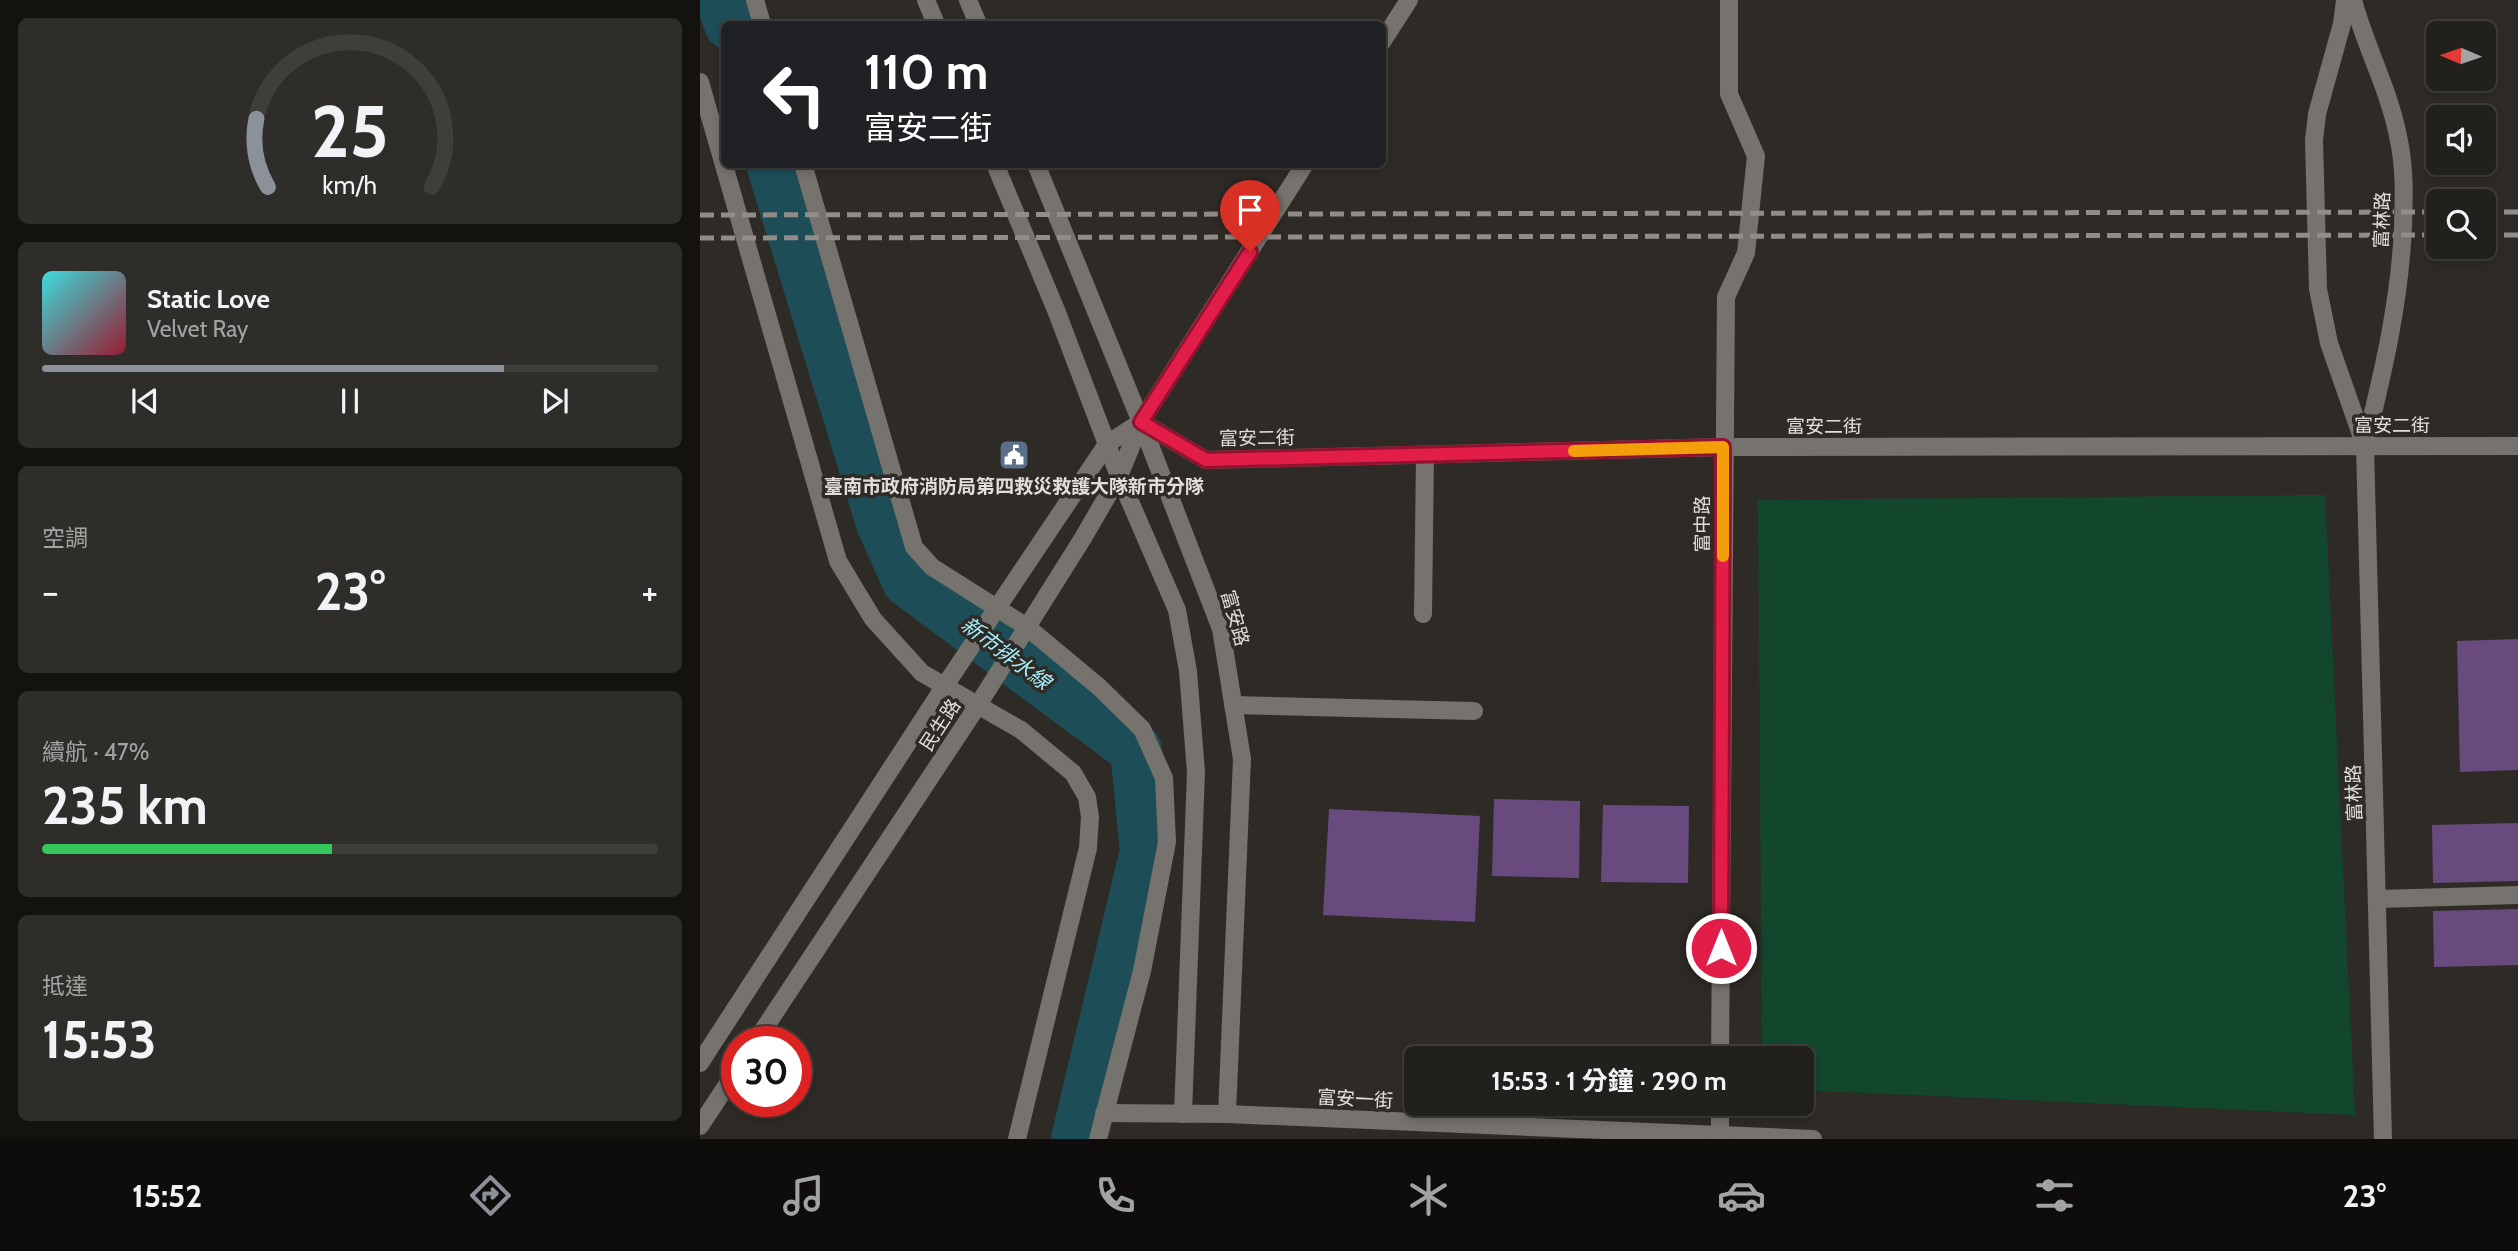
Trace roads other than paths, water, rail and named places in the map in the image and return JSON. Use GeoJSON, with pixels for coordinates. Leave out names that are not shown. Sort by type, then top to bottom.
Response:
{"type":"FeatureCollection","features":[{"type":"Feature","properties":{"kind":"street"},"geometry":{"type":"LineString","coordinates":[[755,0],[761,21]]}},
{"type":"Feature","properties":{"kind":"street"},"geometry":{"type":"LineString","coordinates":[[926,0],[935,21]]}},
{"type":"Feature","properties":{"kind":"street"},"geometry":{"type":"LineString","coordinates":[[968,0],[977,21]]}},
{"type":"Feature","properties":{"kind":"street"},"geometry":{"type":"LineString","coordinates":[[1386,36],[1409,0]]}},
{"type":"Feature","properties":{"kind":"street","name":"富中路"},"geometry":{"type":"LineString","coordinates":[[1720,1046],[1726,297],[1746,253],[1756,156],[1729,94],[1729,0]]}},
{"type":"Feature","properties":{"kind":"street","name":"富林路"},"geometry":{"type":"LineString","coordinates":[[2345,0],[2342,24],[2317,114],[2314,141],[2318,289],[2329,342],[2365,446]]}},
{"type":"Feature","properties":{"kind":"street","name":"富林路"},"geometry":{"type":"LineString","coordinates":[[2353,0],[2398,134],[2405,178],[2397,295],[2365,446],[2383,1139]]}},
{"type":"Feature","properties":{"kind":"street"},"geometry":{"type":"LineString","coordinates":[[700,82],[721,155]]}},
{"type":"Feature","properties":{"kind":"street"},"geometry":{"type":"LineString","coordinates":[[725,168],[838,561],[873,619],[922,673],[1021,730],[1073,773],[1087,797],[1090,817],[1088,848],[1017,1139]]}},
{"type":"Feature","properties":{"kind":"street"},"geometry":{"type":"LineString","coordinates":[[804,168],[914,547],[932,567],[1027,627],[1099,687],[1142,729],[1164,778],[1167,842],[1142,971],[1098,1139]]}},
{"type":"Feature","properties":{"kind":"street"},"geometry":{"type":"LineString","coordinates":[[997,168],[1056,310],[1119,476],[1177,610],[1188,671],[1196,772],[1183,1114]]}},
{"type":"Feature","properties":{"kind":"street","name":"富安路"},"geometry":{"type":"LineString","coordinates":[[1038,168],[1141,422],[1221,629],[1242,759],[1227,1114]]}},
{"type":"Feature","properties":{"kind":"street","name":"民生路"},"geometry":{"type":"LineString","coordinates":[[766,1026],[1027,627],[1119,476],[1141,422],[1302,168]]}},
{"type":"Feature","properties":{"kind":"street","name":"富安二街"},"geometry":{"type":"LineString","coordinates":[[1141,422],[1206,460],[1723,447],[2518,446]]}},
{"type":"Feature","properties":{"kind":"street","name":"民生路"},"geometry":{"type":"LineString","coordinates":[[700,1063],[944,687],[1107,444],[1141,422]]}},
{"type":"Feature","properties":{"kind":"street"},"geometry":{"type":"LineString","coordinates":[[1423,614],[1425,455]]}},
{"type":"Feature","properties":{"kind":"street"},"geometry":{"type":"LineString","coordinates":[[1233,705],[1474,711]]}},
{"type":"Feature","properties":{"kind":"street"},"geometry":{"type":"LineString","coordinates":[[2378,899],[2518,895]]}},
{"type":"Feature","properties":{"kind":"street"},"geometry":{"type":"LineString","coordinates":[[700,1126],[721,1094]]}},
{"type":"Feature","properties":{"kind":"street","name":"富安一街"},"geometry":{"type":"LineString","coordinates":[[1104,1113],[1227,1114],[1813,1139]]}},
{"type":"Feature","properties":{"kind":"street"},"geometry":{"type":"LineString","coordinates":[[1720,1116],[1720,1136]]}},
{"type":"Feature","properties":{"kind":"waterway","name":"新市排水線"},"geometry":{"type":"LineString","coordinates":[[722,0],[729,21]]}},
{"type":"Feature","properties":{"kind":"waterway","name":"新市排水線"},"geometry":{"type":"LineString","coordinates":[[773,168],[882,523],[908,581],[1136,750],[1146,851],[1077,1139]]}},
{"type":"Feature","properties":{"kind":"railway"},"geometry":{"type":"LineString","coordinates":[[700,215],[2426,212]]}},
{"type":"Feature","properties":{"kind":"railway"},"geometry":{"type":"LineString","coordinates":[[2496,212],[2518,212]]}},
{"type":"Feature","properties":{"kind":"railway"},"geometry":{"type":"LineString","coordinates":[[700,238],[2426,235]]}},
{"type":"Feature","properties":{"kind":"railway"},"geometry":{"type":"LineString","coordinates":[[2496,235],[2518,235]]}},
{"type":"Feature","properties":{"kind":"place","name":"臺南市政府消防局第四救災救護大隊新市分隊"},"geometry":{"type":"Point","coordinates":[1014,455]}}]}
